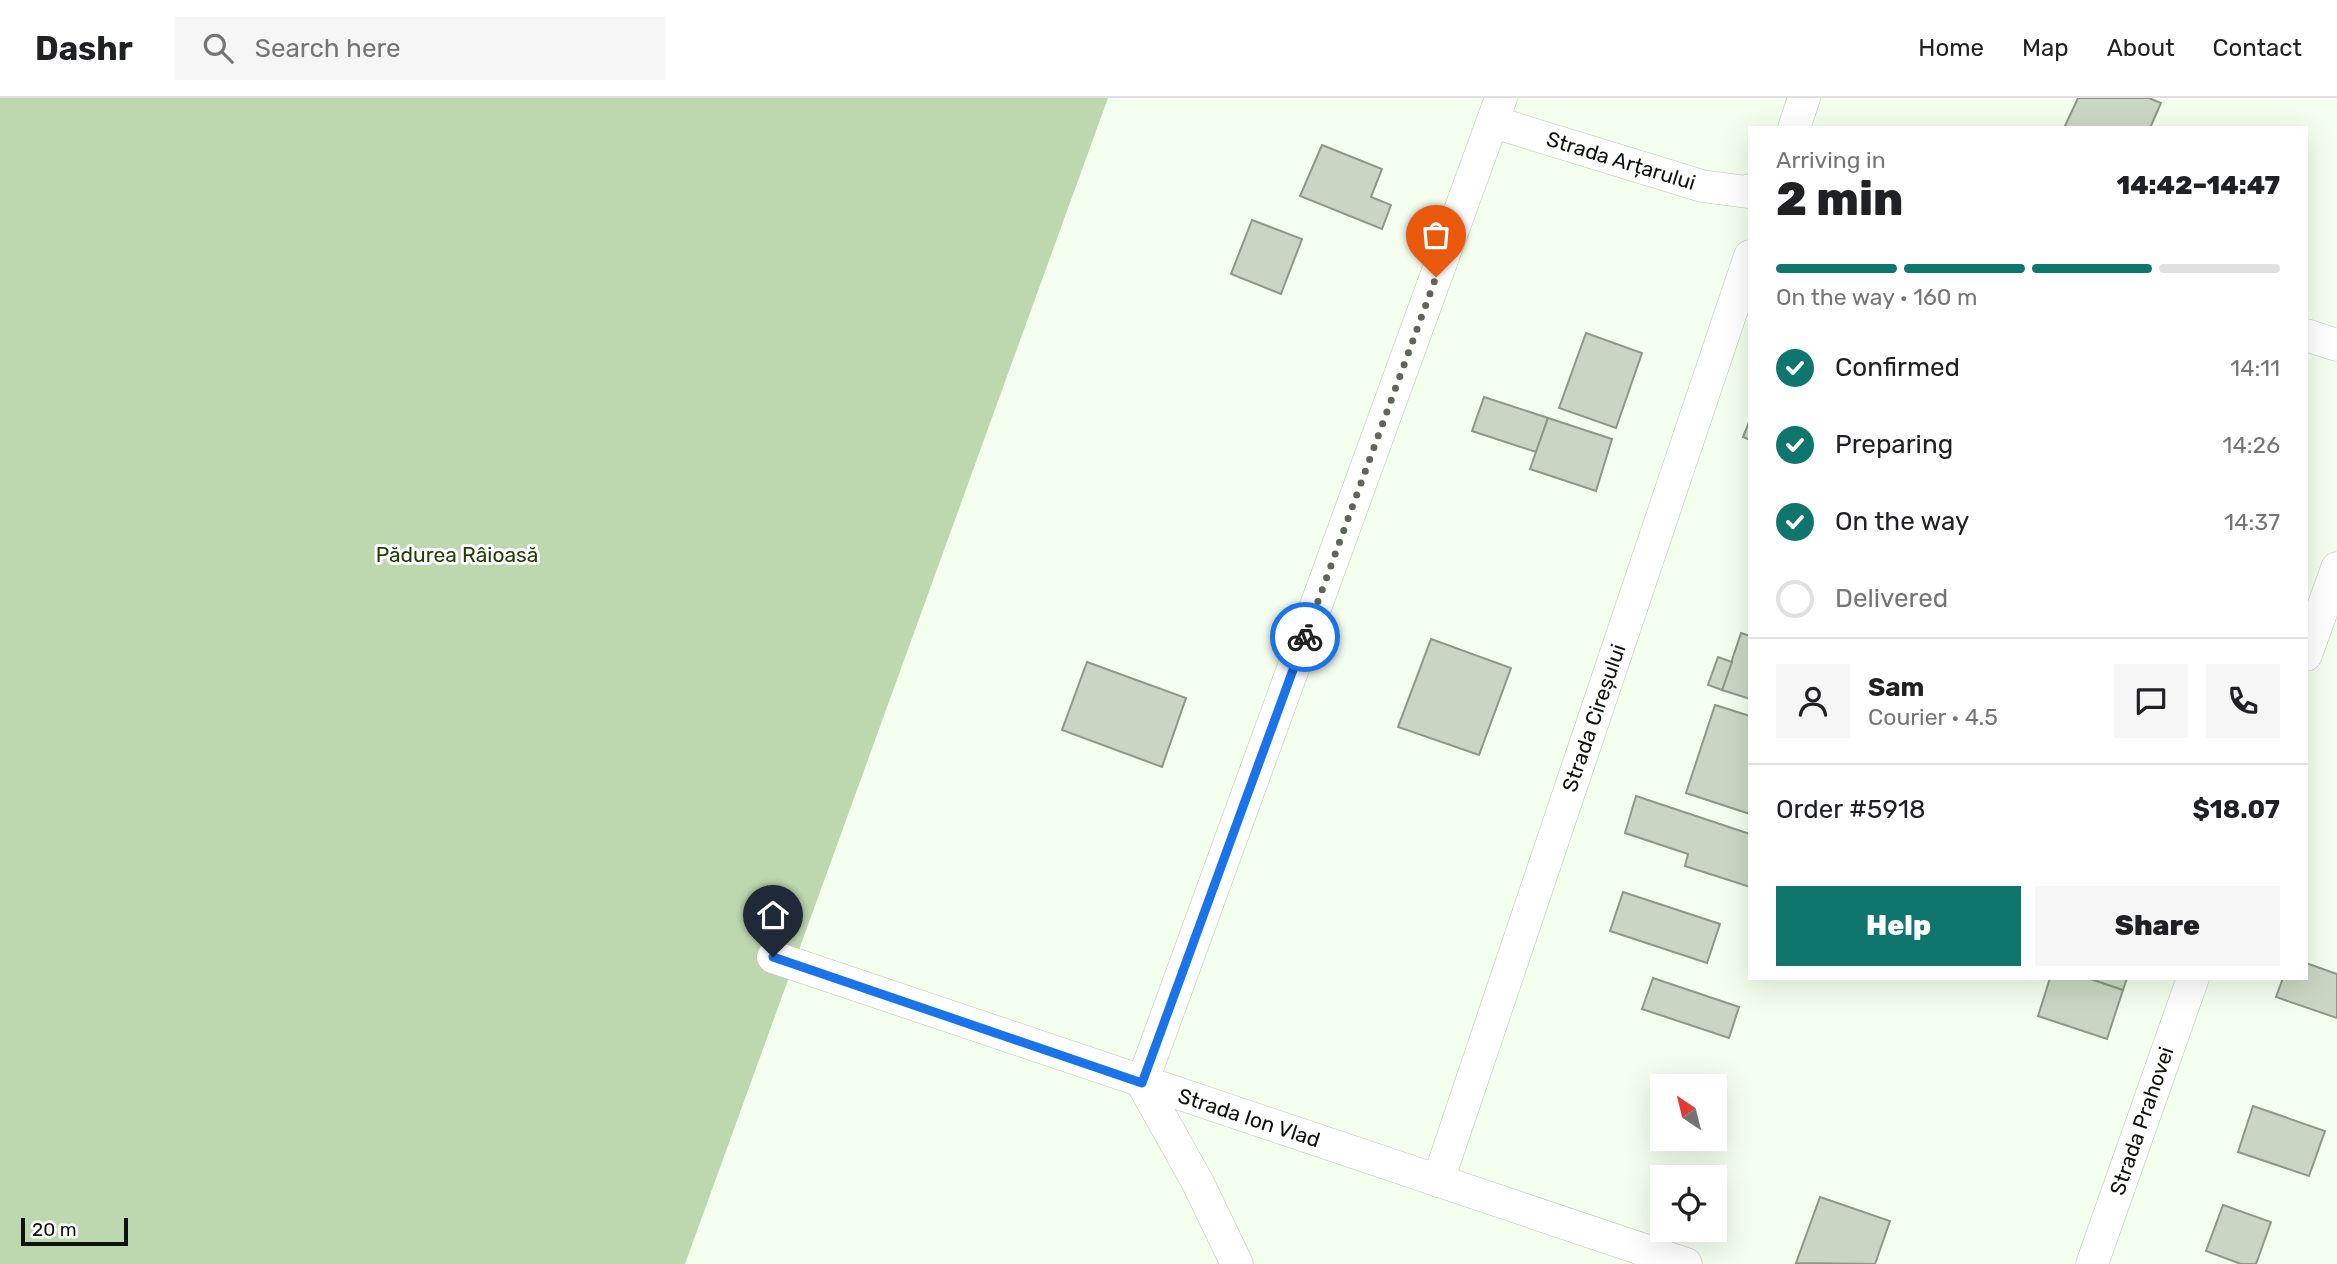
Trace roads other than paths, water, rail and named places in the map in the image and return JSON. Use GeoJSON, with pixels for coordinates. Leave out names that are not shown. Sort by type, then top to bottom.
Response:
{"type":"FeatureCollection","features":[{"type":"Feature","properties":{"kind":"street"},"geometry":{"type":"LineString","coordinates":[[1795,126],[1804,98]]}},
{"type":"Feature","properties":{"kind":"street"},"geometry":{"type":"LineString","coordinates":[[1237,1264],[1198,1183],[1142,1083],[1497,110]]}},
{"type":"Feature","properties":{"kind":"street","name":"Strada Arțarului"},"geometry":{"type":"LineString","coordinates":[[1497,110],[1702,187],[1748,191]]}},
{"type":"Feature","properties":{"kind":"street","name":"Strada Cireșului"},"geometry":{"type":"LineString","coordinates":[[1438,1181],[1748,262]]}},
{"type":"Feature","properties":{"kind":"street"},"geometry":{"type":"LineString","coordinates":[[2308,336],[2337,345]]}},
{"type":"Feature","properties":{"kind":"street"},"geometry":{"type":"LineString","coordinates":[[2308,649],[2337,568]]}},
{"type":"Feature","properties":{"kind":"street","name":"Strada Ion Vlad"},"geometry":{"type":"LineString","coordinates":[[773,957],[1686,1264]]}},
{"type":"Feature","properties":{"kind":"street","name":"Strada Prahovei"},"geometry":{"type":"LineString","coordinates":[[2092,1264],[2192,980]]}},
{"type":"Feature","properties":{"kind":"park label","name":"Pădurea Râioasă"},"geometry":{"type":"Point","coordinates":[457,555]}}]}
